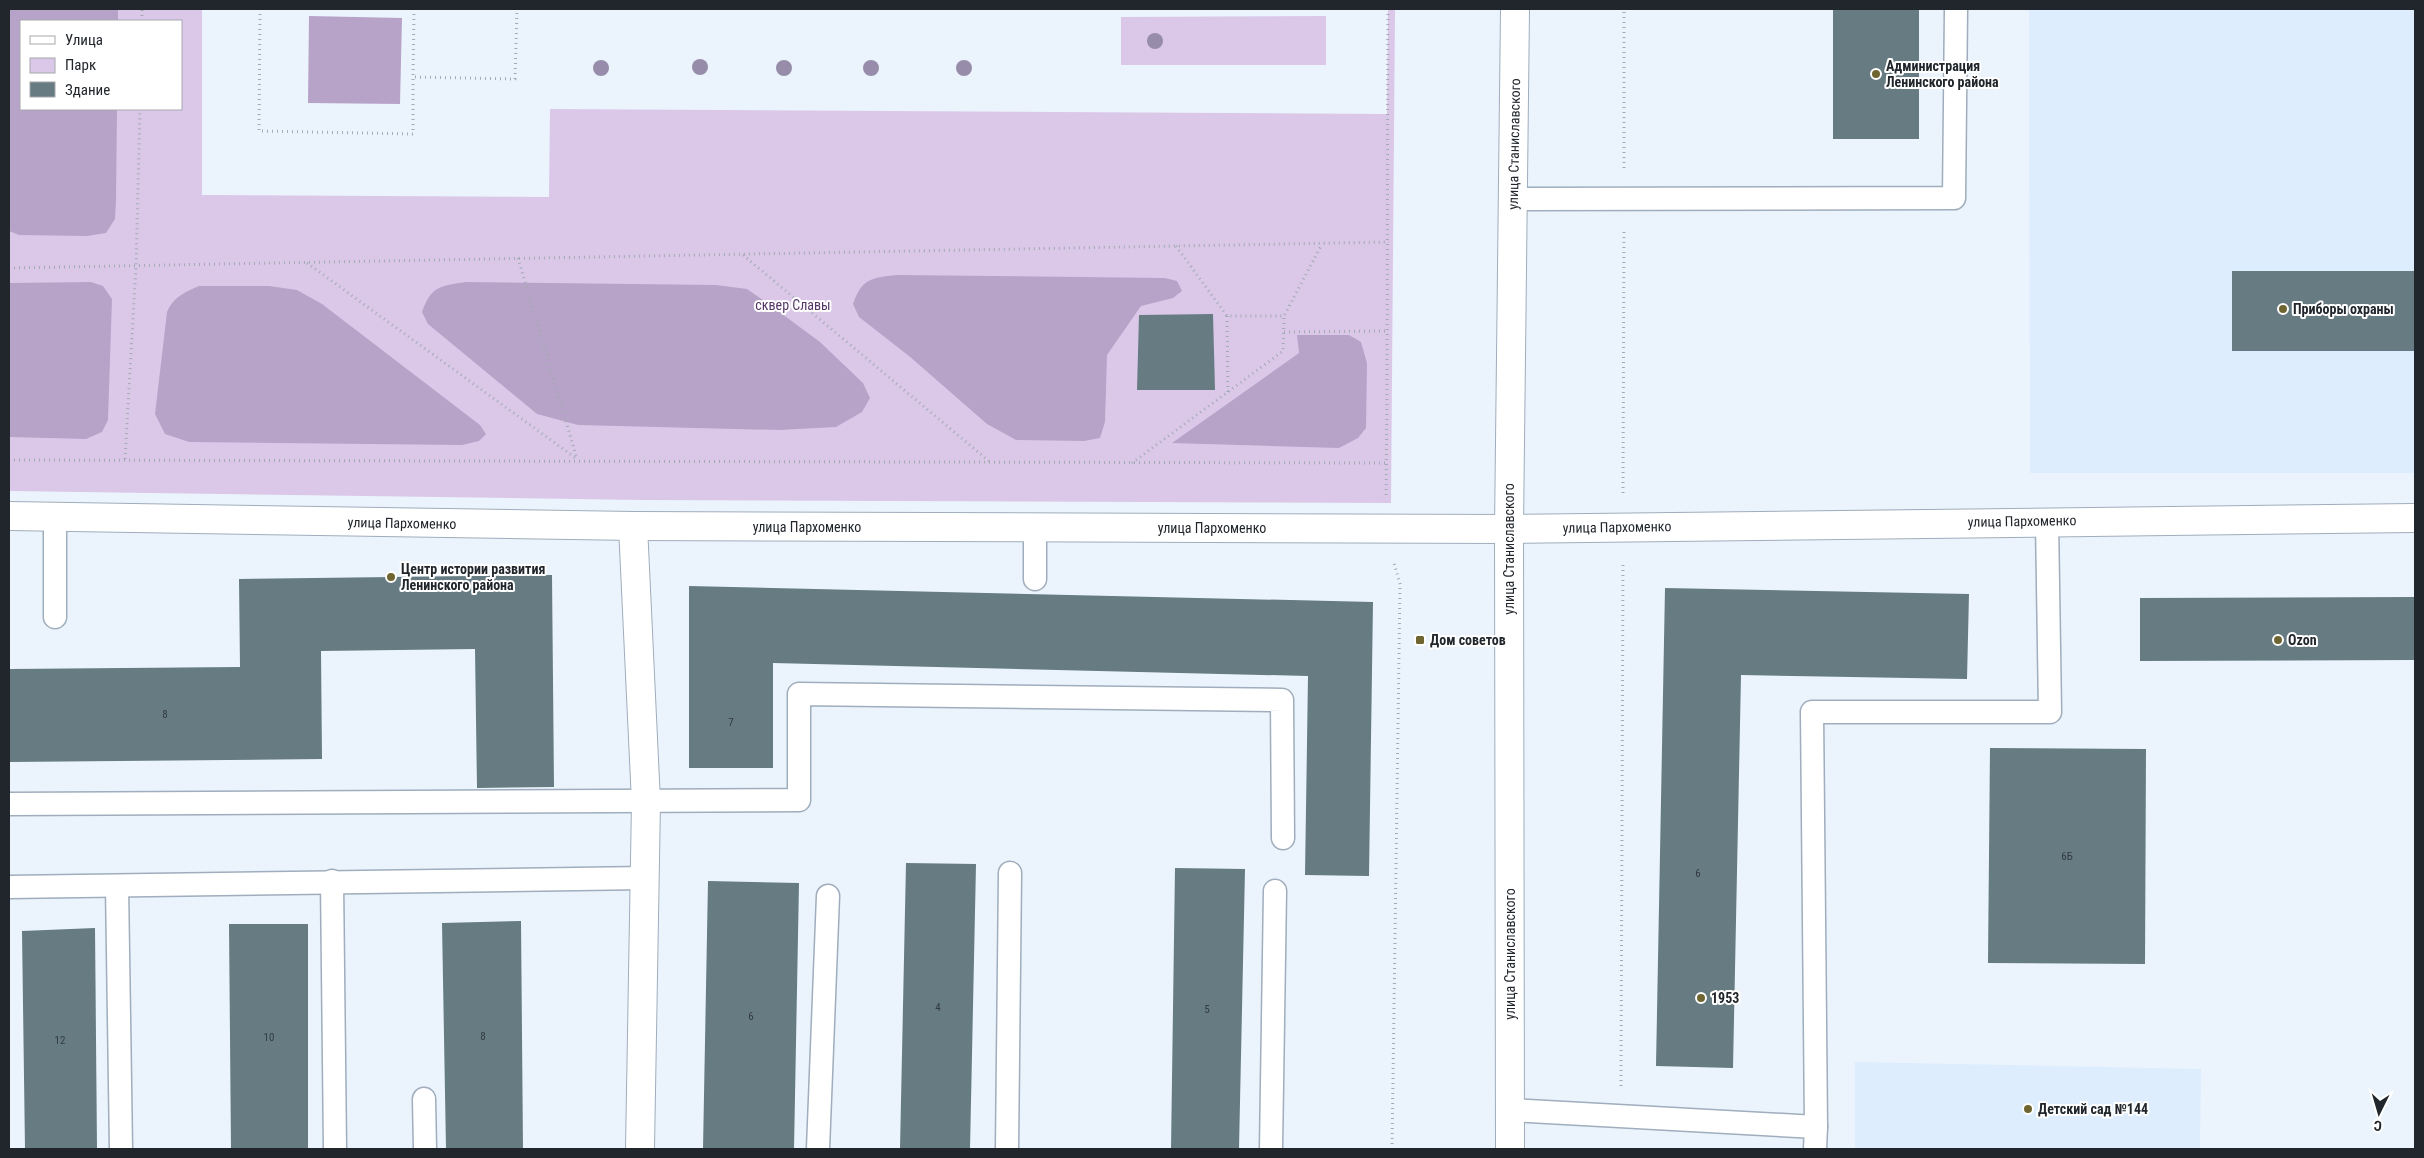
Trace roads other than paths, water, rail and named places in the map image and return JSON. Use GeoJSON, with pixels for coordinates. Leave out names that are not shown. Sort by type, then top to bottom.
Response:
{"type":"FeatureCollection","features":[{"type":"Feature","properties":{"kind":"street","name":"улица Станиславского"},"geometry":{"type":"LineString","coordinates":[[1510,1149],[1509,529],[1515,9]]}},
{"type":"Feature","properties":{"kind":"street","name":"улица Пархоменко"},"geometry":{"type":"LineString","coordinates":[[9,516],[633,526],[1509,529],[2415,518]]}},
{"type":"Feature","properties":{"kind":"street"},"geometry":{"type":"LineString","coordinates":[[633,526],[646,802],[640,1149]]}},
{"type":"Feature","properties":{"kind":"lane"},"geometry":{"type":"LineString","coordinates":[[1513,199],[1954,198],[1956,9]]}},
{"type":"Feature","properties":{"kind":"lane"},"geometry":{"type":"LineString","coordinates":[[55,517],[55,617]]}},
{"type":"Feature","properties":{"kind":"lane"},"geometry":{"type":"LineString","coordinates":[[1510,1110],[1621,1116],[1815,1138],[1812,712],[2050,712],[2047,521]]}},
{"type":"Feature","properties":{"kind":"lane"},"geometry":{"type":"LineString","coordinates":[[1035,527],[1035,579]]}},
{"type":"Feature","properties":{"kind":"lane"},"geometry":{"type":"LineString","coordinates":[[9,804],[56,802],[646,802],[799,800],[799,694],[1282,700],[1283,838]]}},
{"type":"Feature","properties":{"kind":"lane"},"geometry":{"type":"LineString","coordinates":[[1007,1149],[1010,873]]}},
{"type":"Feature","properties":{"kind":"lane"},"geometry":{"type":"LineString","coordinates":[[9,888],[646,878]]}},
{"type":"Feature","properties":{"kind":"lane"},"geometry":{"type":"LineString","coordinates":[[332,882],[335,1149]]}},
{"type":"Feature","properties":{"kind":"lane"},"geometry":{"type":"LineString","coordinates":[[117,886],[121,1149]]}},
{"type":"Feature","properties":{"kind":"lane"},"geometry":{"type":"LineString","coordinates":[[1271,1149],[1275,891]]}},
{"type":"Feature","properties":{"kind":"lane"},"geometry":{"type":"LineString","coordinates":[[818,1149],[828,896]]}},
{"type":"Feature","properties":{"kind":"lane"},"geometry":{"type":"LineString","coordinates":[[424,1099],[426,1149]]}},
{"type":"Feature","properties":{"kind":"place","name":"Администрация Ленинского района"},"geometry":{"type":"Point","coordinates":[1876,74]}},
{"type":"Feature","properties":{"kind":"place","name":"Приборы охраны"},"geometry":{"type":"Point","coordinates":[2283,309]}},
{"type":"Feature","properties":{"kind":"place","name":"Центр истории развития Ленинского района"},"geometry":{"type":"Point","coordinates":[391,577]}},
{"type":"Feature","properties":{"kind":"place","name":"Дом советов"},"geometry":{"type":"Point","coordinates":[1420,640]}},
{"type":"Feature","properties":{"kind":"place","name":"Ozon"},"geometry":{"type":"Point","coordinates":[2278,640]}},
{"type":"Feature","properties":{"kind":"place","name":"1953"},"geometry":{"type":"Point","coordinates":[1701,998]}},
{"type":"Feature","properties":{"kind":"place","name":"Детский сад №144"},"geometry":{"type":"Point","coordinates":[2028,1109]}},
{"type":"Feature","properties":{"kind":"park label","name":"сквер Славы"},"geometry":{"type":"Point","coordinates":[793,305]}}]}
